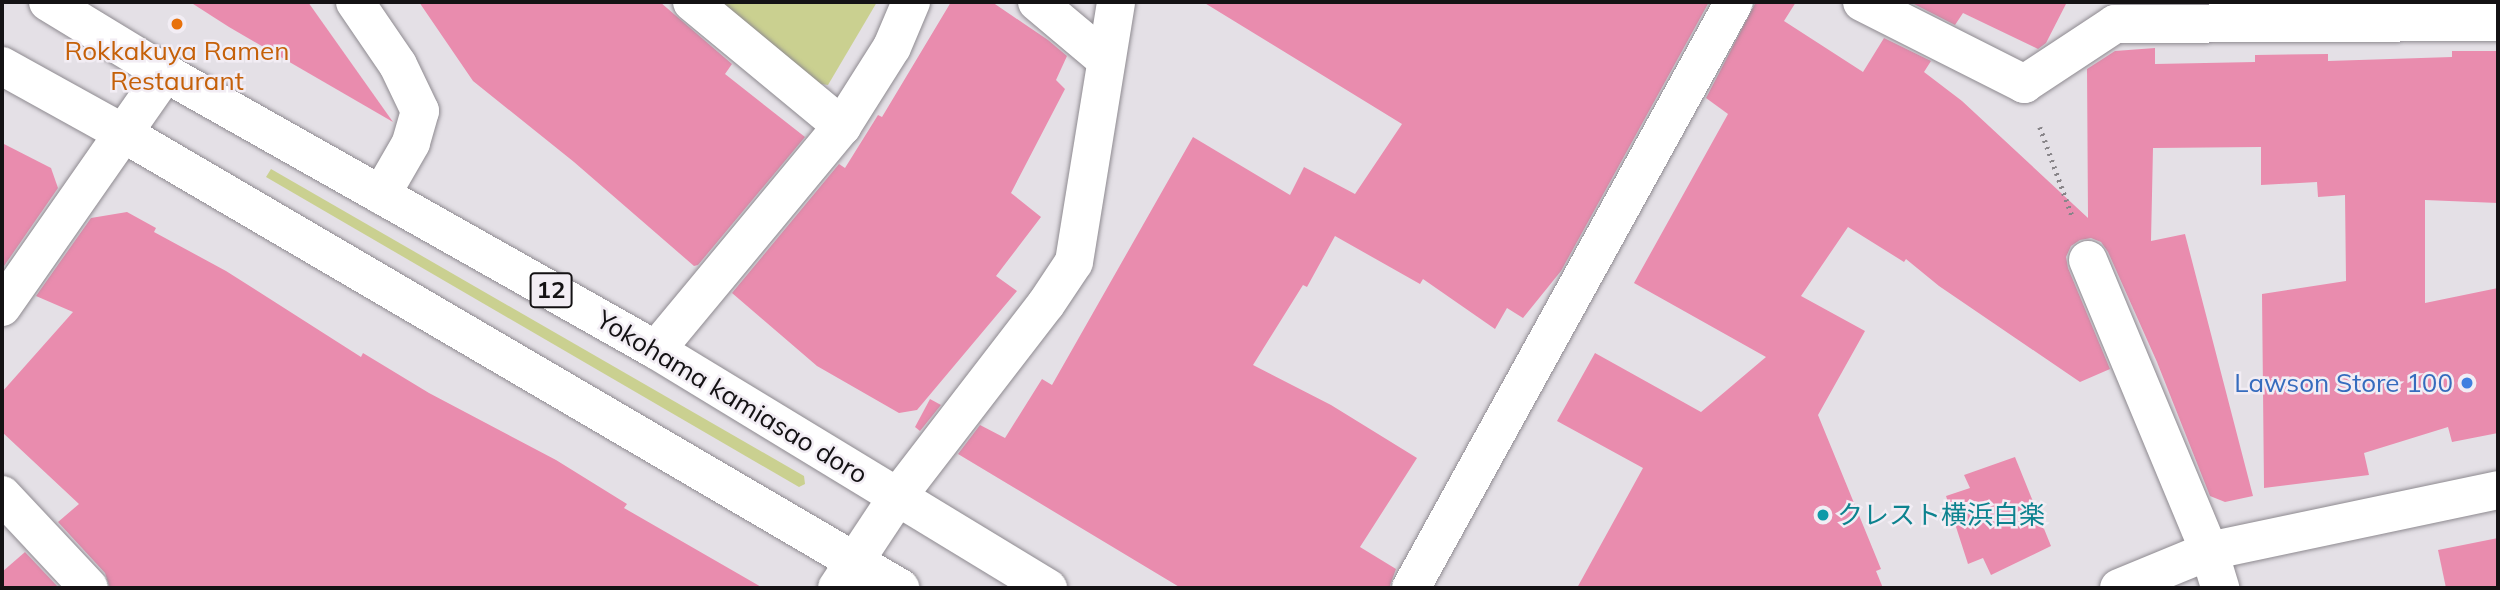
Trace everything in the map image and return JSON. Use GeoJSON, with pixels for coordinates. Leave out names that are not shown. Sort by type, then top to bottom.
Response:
{"type":"FeatureCollection","features":[{"type":"Feature","properties":{"kind":"street","name":"Yokohama kamiasao doro"},"geometry":{"type":"LineString","coordinates":[[48,2],[165,73],[656,350],[1048,588]]}},
{"type":"Feature","properties":{"kind":"street"},"geometry":{"type":"LineString","coordinates":[[355,2],[398,65],[420,111],[411,143],[381,195]]}},
{"type":"Feature","properties":{"kind":"street"},"geometry":{"type":"LineString","coordinates":[[692,2],[842,126]]}},
{"type":"Feature","properties":{"kind":"street"},"geometry":{"type":"LineString","coordinates":[[656,350],[842,126],[892,47],[911,2]]}},
{"type":"Feature","properties":{"kind":"street"},"geometry":{"type":"LineString","coordinates":[[1037,2],[1106,60]]}},
{"type":"Feature","properties":{"kind":"street"},"geometry":{"type":"LineString","coordinates":[[845,574],[898,496],[1046,304],[1074,262],[1116,2]]}},
{"type":"Feature","properties":{"kind":"street"},"geometry":{"type":"LineString","coordinates":[[1411,588],[1734,2]]}},
{"type":"Feature","properties":{"kind":"street"},"geometry":{"type":"LineString","coordinates":[[1866,3],[2024,84],[2115,24],[2498,22]]}},
{"type":"Feature","properties":{"kind":"street"},"geometry":{"type":"LineString","coordinates":[[2,66],[121,132],[845,574],[900,588]]}},
{"type":"Feature","properties":{"kind":"street"},"geometry":{"type":"LineString","coordinates":[[2,307],[121,132],[165,73]]}},
{"type":"Feature","properties":{"kind":"street"},"geometry":{"type":"LineString","coordinates":[[2088,260],[2209,551],[2220,588]]}},
{"type":"Feature","properties":{"kind":"street"},"geometry":{"type":"LineString","coordinates":[[2119,588],[2209,551],[2498,490]]}},
{"type":"Feature","properties":{"kind":"street"},"geometry":{"type":"LineString","coordinates":[[2,495],[89,588]]}},
{"type":"Feature","properties":{"kind":"path"},"geometry":{"type":"LineString","coordinates":[[2024,84],[2088,260]]}},
{"type":"Feature","properties":{"kind":"green space"},"geometry":{"type":"Polygon","coordinates":[[[716,2],[877,2],[828,85],[815,83],[716,2]]]}},
{"type":"Feature","properties":{"kind":"green space"},"geometry":{"type":"Polygon","coordinates":[[[271,169],[804,476],[805,484],[799,487],[266,177],[271,169]]]}},
{"type":"Feature","properties":{"kind":"building"},"geometry":{"type":"Polygon","coordinates":[[[190,2],[308,2],[393,122],[229,27],[190,2]]]}},
{"type":"Feature","properties":{"kind":"building"},"geometry":{"type":"Polygon","coordinates":[[[419,2],[660,2],[732,64],[725,74],[805,137],[698,265],[694,266],[574,162],[473,81],[419,2]]]}},
{"type":"Feature","properties":{"kind":"building"},"geometry":{"type":"Polygon","coordinates":[[[951,2],[992,2],[1048,40],[1067,56],[1056,80],[1065,89],[1011,193],[1041,217],[996,276],[1017,291],[917,410],[899,413],[817,366],[732,293],[839,164],[845,168],[878,115],[882,117],[951,2]]]}},
{"type":"Feature","properties":{"kind":"building"},"geometry":{"type":"Polygon","coordinates":[[[1203,2],[1709,2],[1561,271],[1523,318],[1507,308],[1495,329],[1423,279],[1420,284],[1335,236],[1307,287],[1303,285],[1253,365],[1331,405],[1417,458],[1360,547],[1396,569],[1389,588],[1181,588],[958,454],[980,425],[1005,438],[1042,379],[1052,385],[1193,137],[1290,195],[1304,167],[1355,194],[1402,124],[1203,2]]]}},
{"type":"Feature","properties":{"kind":"building"},"geometry":{"type":"Polygon","coordinates":[[[1756,2],[1796,2],[1784,21],[1863,72],[1884,38],[1931,61],[1924,72],[1962,101],[2088,218],[2087,69],[2115,51],[2155,48],[2155,64],[2255,62],[2255,55],[2328,54],[2328,61],[2452,57],[2452,51],[2498,51],[2498,203],[2425,200],[2425,303],[2498,288],[2498,433],[2452,442],[2448,427],[2364,453],[2369,475],[2264,488],[2262,294],[2346,281],[2345,195],[2318,197],[2317,182],[2261,185],[2261,147],[2153,148],[2151,241],[2185,234],[2253,496],[2225,502],[2210,496],[2157,362],[2108,252],[2101,242],[2091,238],[2080,240],[2071,246],[2066,257],[2068,268],[2110,369],[2080,382],[1939,286],[1906,259],[1904,262],[1848,227],[1801,296],[1865,331],[1818,415],[1881,569],[1876,571],[1883,588],[1577,588],[1643,468],[1557,421],[1595,353],[1701,412],[1766,357],[1634,283],[1728,114],[1706,98],[1756,2]]]}},
{"type":"Feature","properties":{"kind":"building"},"geometry":{"type":"Polygon","coordinates":[[[1910,2],[2067,2],[2046,43],[2038,49],[1963,13],[1955,25],[1910,2]]]}},
{"type":"Feature","properties":{"kind":"building"},"geometry":{"type":"Polygon","coordinates":[[[2,143],[51,168],[58,188],[2,269],[2,143]]]}},
{"type":"Feature","properties":{"kind":"building"},"geometry":{"type":"Polygon","coordinates":[[[127,212],[156,228],[154,232],[226,271],[361,357],[363,353],[429,393],[556,460],[627,504],[624,508],[763,588],[110,588],[105,573],[58,522],[79,504],[2,432],[2,392],[73,312],[36,296],[91,218],[127,212]]]}},
{"type":"Feature","properties":{"kind":"building"},"geometry":{"type":"Polygon","coordinates":[[[930,399],[941,405],[920,431],[915,427],[930,399]]]}},
{"type":"Feature","properties":{"kind":"building"},"geometry":{"type":"Polygon","coordinates":[[[2015,457],[2051,546],[1991,575],[1983,558],[1968,564],[1946,496],[1970,488],[1964,475],[2015,457]]]}},
{"type":"Feature","properties":{"kind":"building"},"geometry":{"type":"Polygon","coordinates":[[[2498,538],[2498,588],[2446,588],[2438,550],[2498,538]]]}},
{"type":"Feature","properties":{"kind":"building"},"geometry":{"type":"Polygon","coordinates":[[[25,552],[59,588],[2,588],[2,572],[25,552]]]}},
{"type":"Feature","properties":{"kind":"place","name":"Rokkakuya Ramen Restaurant"},"geometry":{"type":"Point","coordinates":[177,24]}},
{"type":"Feature","properties":{"kind":"place","name":"Lawson Store 100"},"geometry":{"type":"Point","coordinates":[2467,383]}},
{"type":"Feature","properties":{"kind":"place","name":"クレスト横浜白楽"},"geometry":{"type":"Point","coordinates":[1823,515]}}]}
